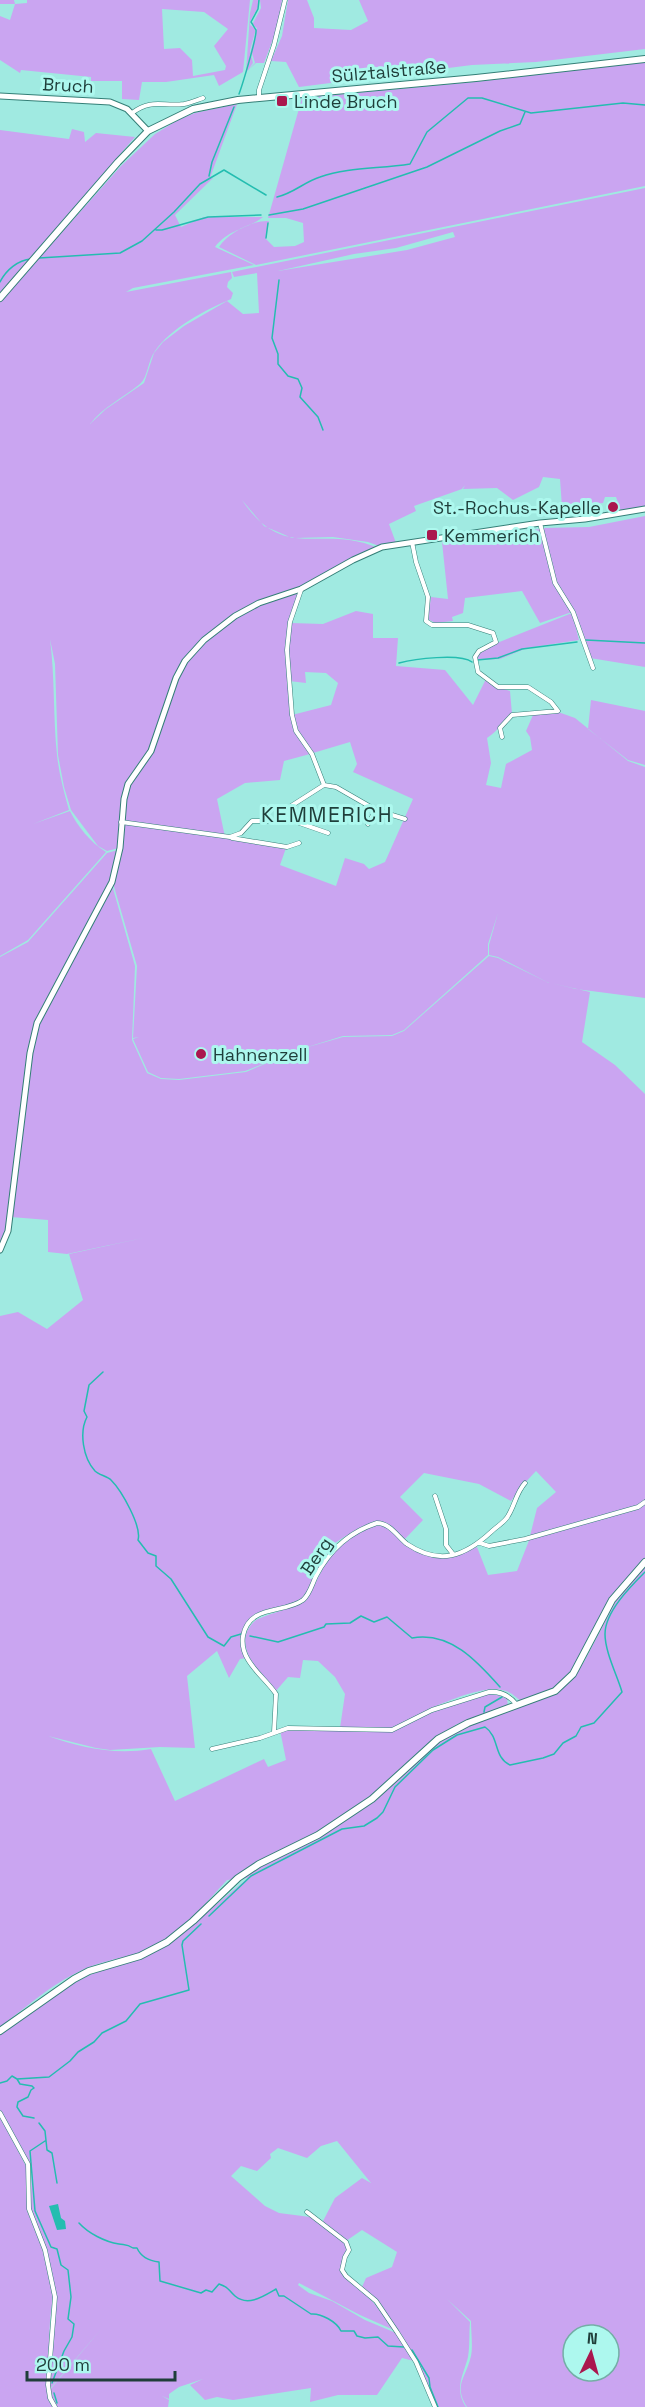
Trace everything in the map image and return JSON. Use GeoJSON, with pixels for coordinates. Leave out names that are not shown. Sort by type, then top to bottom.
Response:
{"type":"FeatureCollection","features":[{"type":"Feature","properties":{"kind":"main road","name":"Sülztalstraße"},"geometry":{"type":"LineString","coordinates":[[0,298],[118,162],[148,131],[193,109],[222,102],[645,59]]}},
{"type":"Feature","properties":{"kind":"main road"},"geometry":{"type":"LineString","coordinates":[[0,2031],[74,1978],[89,1971],[140,1956],[167,1942],[194,1921],[238,1878],[258,1864],[327,1830],[372,1799],[438,1739],[468,1723],[555,1691],[573,1674],[612,1600],[645,1562]]}},
{"type":"Feature","properties":{"kind":"street"},"geometry":{"type":"LineString","coordinates":[[259,98],[259,90],[274,45],[285,0]]}},
{"type":"Feature","properties":{"kind":"street","name":"Bruch"},"geometry":{"type":"LineString","coordinates":[[0,96],[110,102],[132,112],[148,131]]}},
{"type":"Feature","properties":{"kind":"street"},"geometry":{"type":"LineString","coordinates":[[132,112],[142,105],[151,103],[184,104],[203,98]]}},
{"type":"Feature","properties":{"kind":"street"},"geometry":{"type":"LineString","coordinates":[[0,1250],[8,1231],[30,1053],[37,1023],[112,882],[120,848],[121,822],[128,784],[152,751],[171,688],[185,661],[204,640],[235,616],[260,603],[301,589],[367,552],[382,547],[540,523],[585,519],[645,508]]}},
{"type":"Feature","properties":{"kind":"street"},"geometry":{"type":"LineString","coordinates":[[540,523],[555,584],[573,612],[593,668]]}},
{"type":"Feature","properties":{"kind":"street"},"geometry":{"type":"LineString","coordinates":[[412,542],[428,597],[426,621],[432,625],[468,625],[493,633],[496,642],[479,651],[475,657],[478,672],[498,687],[528,687],[551,702],[558,711],[512,715],[500,728],[502,737]]}},
{"type":"Feature","properties":{"kind":"street"},"geometry":{"type":"LineString","coordinates":[[301,589],[290,622],[287,650],[292,715],[296,731],[312,754],[324,784]]}},
{"type":"Feature","properties":{"kind":"street"},"geometry":{"type":"LineString","coordinates":[[230,837],[240,833],[252,821],[280,821],[285,818],[291,806],[324,784],[336,787],[376,810],[405,819]]}},
{"type":"Feature","properties":{"kind":"street"},"geometry":{"type":"LineString","coordinates":[[368,824],[376,810]]}},
{"type":"Feature","properties":{"kind":"street"},"geometry":{"type":"LineString","coordinates":[[285,818],[328,833]]}},
{"type":"Feature","properties":{"kind":"street"},"geometry":{"type":"LineString","coordinates":[[121,822],[287,847],[300,843]]}},
{"type":"Feature","properties":{"kind":"street"},"geometry":{"type":"LineString","coordinates":[[435,1496],[446,1529],[446,1545],[453,1555],[469,1550],[480,1543],[506,1519],[525,1483]]}},
{"type":"Feature","properties":{"kind":"street"},"geometry":{"type":"LineString","coordinates":[[480,1543],[489,1546],[525,1539],[638,1507],[645,1502]]}},
{"type":"Feature","properties":{"kind":"street","name":"Berg"},"geometry":{"type":"LineString","coordinates":[[274,1732],[276,1694],[243,1648],[244,1634],[248,1624],[257,1615],[300,1602],[305,1598],[325,1562],[339,1543],[370,1526],[382,1523],[408,1544],[441,1557],[453,1555]]}},
{"type":"Feature","properties":{"kind":"street"},"geometry":{"type":"LineString","coordinates":[[212,1749],[296,1728],[392,1730],[432,1710],[495,1691],[510,1696],[518,1706]]}},
{"type":"Feature","properties":{"kind":"street"},"geometry":{"type":"LineString","coordinates":[[0,2113],[28,2164],[29,2209],[45,2250],[55,2296],[48,2391],[55,2407]]}},
{"type":"Feature","properties":{"kind":"street"},"geometry":{"type":"LineString","coordinates":[[306,2212],[346,2241],[349,2250],[342,2270],[376,2301],[416,2362],[435,2407]]}},
{"type":"Feature","properties":{"kind":"shaded area"},"geometry":{"type":"Polygon","coordinates":[[[0,0],[14,0],[15,4],[0,4],[0,0]]]}},
{"type":"Feature","properties":{"kind":"shaded area"},"geometry":{"type":"Polygon","coordinates":[[[27,0],[250,0],[243,72],[219,86],[214,75],[166,82],[142,82],[139,100],[122,99],[122,81],[91,81],[91,77],[21,70],[20,73],[0,60],[0,16],[10,20],[15,4],[27,3],[27,0]],[[162,9],[164,49],[180,48],[192,60],[193,76],[225,70],[226,66],[214,46],[228,29],[204,12],[162,9]]]}},
{"type":"Feature","properties":{"kind":"shaded area"},"geometry":{"type":"Polygon","coordinates":[[[253,0],[259,0],[259,4],[250,25],[256,29],[250,50],[253,63],[246,73],[250,13],[253,0]]]}},
{"type":"Feature","properties":{"kind":"shaded area"},"geometry":{"type":"Polygon","coordinates":[[[260,0],[282,0],[280,21],[264,63],[256,63],[247,71],[255,63],[251,50],[257,28],[252,25],[261,8],[260,0]]]}},
{"type":"Feature","properties":{"kind":"shaded area"},"geometry":{"type":"Polygon","coordinates":[[[288,0],[307,0],[314,18],[314,28],[351,30],[368,21],[359,0],[645,0],[645,49],[536,62],[472,65],[299,87],[286,62],[271,61],[282,36],[288,0]]]}},
{"type":"Feature","properties":{"kind":"shaded area"},"geometry":{"type":"Polygon","coordinates":[[[645,62],[645,186],[256,265],[219,247],[234,232],[262,221],[269,221],[266,239],[274,247],[295,246],[304,242],[303,223],[286,218],[268,218],[302,98],[475,82],[645,62]]]}},
{"type":"Feature","properties":{"kind":"shaded area"},"geometry":{"type":"Polygon","coordinates":[[[237,104],[210,178],[213,178],[175,215],[181,227],[204,217],[263,217],[232,232],[215,247],[254,265],[133,288],[126,292],[231,272],[232,278],[227,287],[233,293],[231,299],[200,314],[179,327],[163,342],[184,326],[227,301],[243,314],[259,313],[257,273],[234,277],[232,272],[645,188],[645,507],[621,511],[616,497],[605,497],[603,503],[562,507],[560,479],[543,477],[539,487],[513,500],[497,488],[463,489],[465,485],[462,489],[414,506],[416,511],[389,524],[396,543],[382,547],[368,542],[333,537],[298,538],[358,541],[378,548],[298,592],[291,619],[287,644],[287,683],[290,710],[294,726],[310,754],[284,761],[280,780],[245,783],[217,799],[225,837],[286,848],[280,865],[336,886],[345,858],[364,864],[369,869],[385,862],[413,799],[353,772],[357,764],[350,742],[313,753],[297,731],[292,715],[331,705],[338,683],[326,673],[305,672],[306,683],[289,681],[288,650],[291,623],[323,624],[356,611],[373,614],[373,638],[398,638],[396,666],[445,670],[473,705],[486,679],[497,687],[510,691],[512,714],[487,738],[491,763],[486,785],[501,788],[506,764],[532,750],[530,737],[526,731],[533,715],[558,712],[575,718],[628,761],[645,767],[645,998],[578,989],[590,992],[582,1042],[615,1065],[645,1094],[645,1501],[640,1505],[530,1536],[537,1508],[556,1492],[536,1471],[511,1501],[479,1484],[424,1473],[400,1497],[423,1520],[404,1540],[382,1522],[374,1523],[344,1537],[332,1545],[308,1592],[300,1601],[255,1614],[243,1634],[246,1658],[240,1659],[229,1678],[217,1651],[187,1676],[195,1748],[160,1747],[110,1750],[48,1736],[73,1744],[112,1751],[151,1749],[175,1801],[264,1759],[268,1767],[286,1760],[280,1730],[340,1728],[345,1694],[335,1677],[318,1661],[303,1660],[300,1678],[288,1677],[275,1692],[249,1657],[245,1638],[248,1629],[256,1620],[304,1600],[326,1563],[345,1540],[371,1526],[381,1524],[415,1549],[425,1554],[447,1556],[477,1547],[488,1575],[517,1571],[530,1538],[628,1512],[645,1503],[645,1558],[611,1599],[569,1675],[551,1690],[522,1702],[512,1694],[497,1689],[467,1694],[429,1709],[431,1713],[479,1695],[498,1695],[507,1699],[508,1706],[455,1725],[456,1731],[553,1695],[572,1680],[617,1599],[645,1566],[645,2407],[467,2407],[461,2387],[471,2356],[471,2321],[447,2299],[470,2322],[468,2357],[460,2388],[462,2400],[466,2407],[436,2407],[424,2376],[406,2342],[385,2311],[362,2287],[366,2278],[392,2267],[397,2252],[362,2230],[346,2241],[322,2223],[335,2198],[362,2178],[371,2183],[337,2141],[321,2146],[307,2158],[278,2148],[270,2154],[271,2158],[257,2171],[241,2166],[231,2176],[265,2206],[279,2213],[310,2217],[345,2243],[348,2250],[341,2269],[373,2302],[396,2331],[299,2283],[298,2285],[309,2293],[332,2301],[365,2320],[396,2333],[414,2361],[402,2358],[377,2395],[338,2395],[310,2402],[311,2388],[233,2400],[217,2397],[205,2400],[190,2385],[203,2379],[179,2387],[169,2394],[169,2399],[162,2396],[169,2400],[168,2407],[57,2407],[50,2398],[49,2391],[102,2328],[49,2390],[56,2296],[47,2250],[30,2209],[32,2168],[0,2110],[0,2034],[64,1988],[92,1974],[141,1958],[169,1944],[248,1878],[227,1880],[190,1920],[165,1941],[137,1954],[97,1964],[75,1973],[42,1994],[0,2027],[0,1316],[18,1312],[47,1329],[83,1300],[69,1254],[148,1237],[67,1254],[48,1252],[48,1220],[11,1217],[31,1053],[38,1024],[112,885],[135,966],[132,1040],[147,1073],[161,1079],[179,1080],[246,1072],[291,1053],[245,1071],[179,1079],[161,1078],[148,1072],[133,1039],[139,1037],[133,1038],[137,966],[113,883],[118,848],[107,851],[98,846],[71,810],[58,755],[55,664],[50,639],[57,755],[69,810],[33,824],[70,811],[85,834],[95,844],[106,852],[28,940],[0,956],[0,302],[121,166],[155,134],[195,113],[237,104]],[[453,232],[396,248],[354,254],[278,271],[407,250],[455,237],[453,232]],[[154,354],[140,384],[107,408],[90,424],[106,409],[144,383],[154,354]],[[232,617],[214,629],[184,659],[170,687],[150,750],[127,783],[121,830],[130,785],[153,752],[160,735],[172,688],[187,662],[205,640],[232,617]],[[498,913],[488,944],[488,955],[404,1030],[392,1035],[343,1036],[301,1049],[343,1037],[392,1036],[404,1031],[489,956],[498,958],[549,983],[498,957],[489,955],[489,945],[498,913]]]}},
{"type":"Feature","properties":{"kind":"shaded area"},"geometry":{"type":"Polygon","coordinates":[[[72,129],[84,132],[85,142],[96,133],[135,137],[0,293],[0,130],[69,139],[72,129]]]}},
{"type":"Feature","properties":{"kind":"shaded area"},"geometry":{"type":"Polygon","coordinates":[[[645,516],[645,667],[590,658],[575,611],[556,583],[542,528],[589,527],[645,516]]]}},
{"type":"Feature","properties":{"kind":"shaded area"},"geometry":{"type":"Polygon","coordinates":[[[540,529],[552,575],[572,612],[540,623],[522,591],[465,598],[463,613],[452,617],[453,621],[435,623],[428,619],[431,597],[448,599],[442,542],[540,529]]]}},
{"type":"Feature","properties":{"kind":"shaded area"},"geometry":{"type":"Polygon","coordinates":[[[572,613],[579,640],[527,648],[500,659],[476,660],[480,652],[497,643],[572,613]]]}},
{"type":"Feature","properties":{"kind":"shaded area"},"geometry":{"type":"Polygon","coordinates":[[[591,700],[645,711],[645,765],[628,760],[588,729],[591,700]]]}},
{"type":"Feature","properties":{"kind":"shaded area"},"geometry":{"type":"Polygon","coordinates":[[[118,850],[110,881],[36,1023],[7,1230],[0,1247],[0,957],[28,942],[107,853],[118,850]]]}},
{"type":"Feature","properties":{"kind":"shaded area"},"geometry":{"type":"Polygon","coordinates":[[[0,2116],[27,2168],[27,2210],[43,2251],[53,2296],[47,2385],[48,2399],[53,2407],[0,2407],[0,2116]]]}},
{"type":"Feature","properties":{"kind":"shaded area"},"geometry":{"type":"Polygon","coordinates":[[[58,2204],[66,2229],[57,2230],[49,2206],[58,2204]]]}},
{"type":"Feature","properties":{"kind":"waterway"},"geometry":{"type":"LineString","coordinates":[[239,94],[254,42],[256,30],[251,22],[258,9],[259,0]]}},
{"type":"Feature","properties":{"kind":"waterway"},"geometry":{"type":"LineString","coordinates":[[277,197],[314,179],[331,174],[410,164],[427,132],[468,98],[482,98],[531,113],[623,103],[645,105]]}},
{"type":"Feature","properties":{"kind":"waterway"},"geometry":{"type":"LineString","coordinates":[[209,176],[212,162],[234,107]]}},
{"type":"Feature","properties":{"kind":"waterway"},"geometry":{"type":"LineString","coordinates":[[269,215],[303,209],[427,167],[500,131],[520,124],[525,112]]}},
{"type":"Feature","properties":{"kind":"waterway"},"geometry":{"type":"LineString","coordinates":[[39,258],[120,253],[142,241],[200,184],[224,170],[266,195]]}},
{"type":"Feature","properties":{"kind":"waterway"},"geometry":{"type":"LineString","coordinates":[[156,230],[208,217],[261,215]]}},
{"type":"Feature","properties":{"kind":"waterway"},"geometry":{"type":"LineString","coordinates":[[266,238],[268,223]]}},
{"type":"Feature","properties":{"kind":"waterway"},"geometry":{"type":"LineString","coordinates":[[0,282],[13,266],[31,259]]}},
{"type":"Feature","properties":{"kind":"waterway"},"geometry":{"type":"LineString","coordinates":[[279,280],[272,338],[278,354],[278,364],[288,376],[298,379],[302,388],[300,397],[318,417],[323,430]]}},
{"type":"Feature","properties":{"kind":"waterway"},"geometry":{"type":"LineString","coordinates":[[586,640],[645,643]]}},
{"type":"Feature","properties":{"kind":"waterway"},"geometry":{"type":"LineString","coordinates":[[477,660],[498,658],[522,649],[577,642]]}},
{"type":"Feature","properties":{"kind":"waterway"},"geometry":{"type":"LineString","coordinates":[[399,663],[448,657],[472,662]]}},
{"type":"Feature","properties":{"kind":"waterway"},"geometry":{"type":"LineString","coordinates":[[103,1372],[89,1385],[84,1411],[87,1417],[83,1430],[84,1445],[91,1466],[111,1480],[120,1492],[134,1518],[138,1540],[148,1553],[156,1556],[156,1566],[171,1579],[208,1637],[224,1646],[231,1637],[241,1634]]}},
{"type":"Feature","properties":{"kind":"waterway"},"geometry":{"type":"LineString","coordinates":[[209,1916],[251,1876],[342,1829],[364,1826],[377,1818],[383,1812],[395,1787],[433,1750],[457,1735],[485,1727],[493,1736],[501,1757],[510,1765],[554,1754],[563,1743],[576,1736],[581,1727],[594,1723],[622,1692],[607,1648],[605,1634],[609,1617],[619,1600],[645,1572]]}},
{"type":"Feature","properties":{"kind":"waterway"},"geometry":{"type":"LineString","coordinates":[[250,1636],[278,1642],[324,1627],[326,1624],[350,1623],[361,1616],[374,1622],[387,1617],[412,1638],[439,1639],[462,1650],[500,1687]]}},
{"type":"Feature","properties":{"kind":"waterway"},"geometry":{"type":"LineString","coordinates":[[484,1712],[485,1707],[502,1697]]}},
{"type":"Feature","properties":{"kind":"waterway"},"geometry":{"type":"LineString","coordinates":[[0,2083],[12,2076],[17,2079],[49,2077],[78,2052],[94,2042],[102,2033],[126,2021],[140,2004],[189,1990],[182,1945],[183,1941],[201,1924]]}},
{"type":"Feature","properties":{"kind":"waterway"},"geometry":{"type":"LineString","coordinates":[[17,2079],[20,2084],[34,2088],[28,2097],[18,2102],[17,2107],[23,2116],[34,2118]]}},
{"type":"Feature","properties":{"kind":"waterway"},"geometry":{"type":"LineString","coordinates":[[39,2123],[45,2131],[47,2150],[52,2153],[57,2183]]}},
{"type":"Feature","properties":{"kind":"waterway"},"geometry":{"type":"LineString","coordinates":[[45,2141],[30,2151],[35,2211],[51,2247],[57,2249],[61,2265],[68,2270],[71,2297],[68,2319],[74,2324],[72,2337],[52,2383]]}},
{"type":"Feature","properties":{"kind":"waterway"},"geometry":{"type":"LineString","coordinates":[[79,2223],[97,2236],[114,2243],[137,2248],[146,2258],[159,2262],[160,2281],[201,2293],[206,2290],[212,2292],[219,2284],[245,2301],[256,2299],[276,2289],[279,2296],[284,2296],[311,2314],[328,2319],[341,2331],[354,2331],[357,2336],[365,2338],[378,2337],[388,2346],[404,2347]]}},
{"type":"Feature","properties":{"kind":"waterway"},"geometry":{"type":"LineString","coordinates":[[412,2350],[429,2378],[438,2407]]}},
{"type":"Feature","properties":{"kind":"waterway"},"geometry":{"type":"LineString","coordinates":[[54,2393],[57,2403]]}},
{"type":"Feature","properties":{"kind":"place","name":"Linde Bruch"},"geometry":{"type":"Point","coordinates":[282,101]}},
{"type":"Feature","properties":{"kind":"place","name":"St.-Rochus-Kapelle"},"geometry":{"type":"Point","coordinates":[613,507]}},
{"type":"Feature","properties":{"kind":"place","name":"Kemmerich"},"geometry":{"type":"Point","coordinates":[432,535]}},
{"type":"Feature","properties":{"kind":"place","name":"Hahnenzell"},"geometry":{"type":"Point","coordinates":[201,1054]}},
{"type":"Feature","properties":{"kind":"district","name":"KEMMERICH"},"geometry":{"type":"Point","coordinates":[327,814]}}]}
